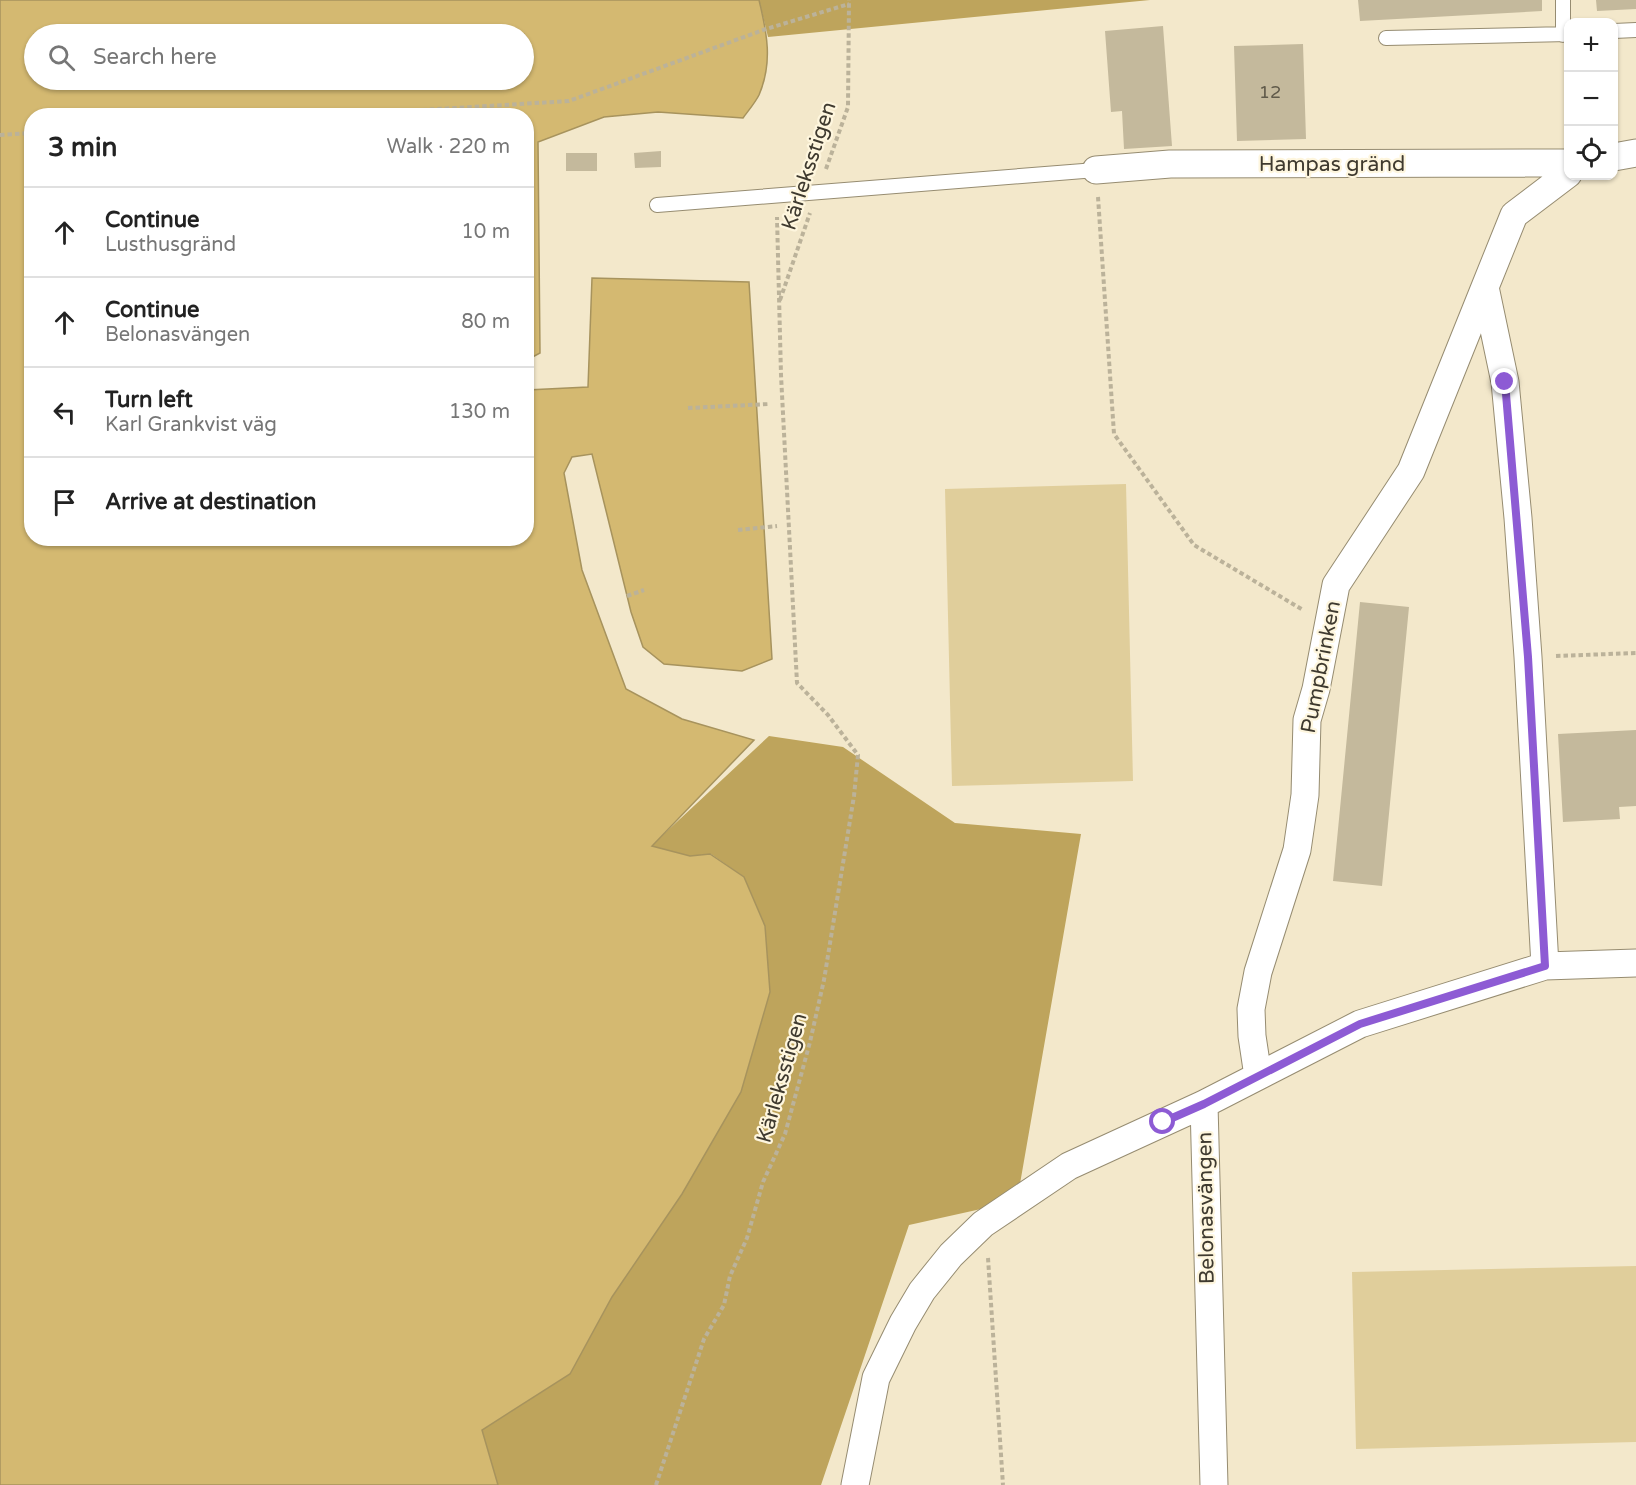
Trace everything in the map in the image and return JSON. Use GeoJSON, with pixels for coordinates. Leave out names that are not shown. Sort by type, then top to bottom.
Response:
{"type":"FeatureCollection","features":[{"type":"Feature","properties":{"kind":"street"},"geometry":{"type":"LineString","coordinates":[[1618,156],[1636,153]]}},
{"type":"Feature","properties":{"kind":"street","name":"Hampas gränd"},"geometry":{"type":"LineString","coordinates":[[1096,170],[1170,164],[1564,163]]}},
{"type":"Feature","properties":{"kind":"street","name":"Pumpbrinken"},"geometry":{"type":"LineString","coordinates":[[1258,1076],[1252,1036],[1251,1009],[1258,972],[1297,850],[1305,795],[1307,720],[1316,689],[1336,585],[1411,471],[1514,215],[1564,178]]}},
{"type":"Feature","properties":{"kind":"street"},"geometry":{"type":"LineString","coordinates":[[1485,287],[1505,382],[1528,657],[1545,966]]}},
{"type":"Feature","properties":{"kind":"street","name":"Belonasvängen"},"geometry":{"type":"LineString","coordinates":[[1214,1485],[1204,1104],[1360,1024],[1545,966],[1636,963]]}},
{"type":"Feature","properties":{"kind":"street"},"geometry":{"type":"LineString","coordinates":[[855,1485],[876,1378],[922,1291],[951,1255],[983,1224],[1070,1166],[1204,1104]]}},
{"type":"Feature","properties":{"kind":"lane"},"geometry":{"type":"LineString","coordinates":[[1563,0],[1565,18]]}},
{"type":"Feature","properties":{"kind":"lane"},"geometry":{"type":"LineString","coordinates":[[1618,31],[1636,30]]}},
{"type":"Feature","properties":{"kind":"lane"},"geometry":{"type":"LineString","coordinates":[[1386,38],[1564,35]]}},
{"type":"Feature","properties":{"kind":"lane"},"geometry":{"type":"LineString","coordinates":[[657,206],[1096,170]]}},
{"type":"Feature","properties":{"kind":"path"},"geometry":{"type":"LineString","coordinates":[[455,108],[569,101],[766,29],[849,2]]}},
{"type":"Feature","properties":{"kind":"path","name":"Kärleksstigen"},"geometry":{"type":"LineString","coordinates":[[656,1485],[704,1339],[724,1305],[730,1276],[747,1238],[763,1182],[785,1134],[824,980],[854,796],[858,755],[828,715],[797,683],[779,302],[848,107],[849,2]]}},
{"type":"Feature","properties":{"kind":"path"},"geometry":{"type":"LineString","coordinates":[[0,135],[24,134]]}},
{"type":"Feature","properties":{"kind":"path"},"geometry":{"type":"LineString","coordinates":[[1096,170],[1113,434],[1194,546],[1327,624]]}},
{"type":"Feature","properties":{"kind":"path"},"geometry":{"type":"LineString","coordinates":[[776,195],[779,302]]}},
{"type":"Feature","properties":{"kind":"path"},"geometry":{"type":"LineString","coordinates":[[688,408],[770,404]]}},
{"type":"Feature","properties":{"kind":"path"},"geometry":{"type":"LineString","coordinates":[[738,530],[777,526]]}},
{"type":"Feature","properties":{"kind":"path"},"geometry":{"type":"LineString","coordinates":[[627,596],[644,590]]}},
{"type":"Feature","properties":{"kind":"path"},"geometry":{"type":"LineString","coordinates":[[1528,657],[1636,653]]}},
{"type":"Feature","properties":{"kind":"path"},"geometry":{"type":"LineString","coordinates":[[983,1224],[988,1258],[1003,1485]]}},
{"type":"Feature","properties":{"kind":"shaded area"},"geometry":{"type":"Polygon","coordinates":[[[0,0],[759,0],[766,36],[766,71],[759,95],[743,118],[658,112],[604,117],[538,142],[540,353],[534,356],[534,108],[24,108],[24,546],[534,546],[534,390],[588,387],[592,278],[749,282],[772,659],[742,671],[664,664],[643,647],[631,612],[592,454],[572,457],[564,473],[582,570],[626,689],[682,719],[754,740],[652,846],[690,856],[710,854],[744,877],[765,926],[770,992],[741,1092],[682,1194],[612,1297],[570,1374],[482,1430],[498,1485],[0,1485],[0,0]]]}},
{"type":"Feature","properties":{"kind":"shaded area"},"geometry":{"type":"Polygon","coordinates":[[[759,0],[1150,0],[768,37],[759,0]]]}},
{"type":"Feature","properties":{"kind":"shaded area"},"geometry":{"type":"Polygon","coordinates":[[[1126,484],[1133,781],[952,786],[945,489],[1126,484]]]}},
{"type":"Feature","properties":{"kind":"shaded area"},"geometry":{"type":"Polygon","coordinates":[[[769,736],[843,747],[955,823],[1081,834],[1017,1201],[909,1225],[821,1485],[498,1485],[482,1430],[570,1374],[612,1297],[682,1194],[741,1092],[770,992],[765,926],[744,877],[711,854],[690,856],[651,846],[769,736]]]}},
{"type":"Feature","properties":{"kind":"shaded area"},"geometry":{"type":"Polygon","coordinates":[[[1636,1266],[1636,1442],[1356,1449],[1352,1272],[1636,1266]]]}},
{"type":"Feature","properties":{"kind":"building"},"geometry":{"type":"Polygon","coordinates":[[[1358,0],[1542,0],[1542,11],[1360,21],[1358,0]]]}},
{"type":"Feature","properties":{"kind":"building"},"geometry":{"type":"Polygon","coordinates":[[[1596,0],[1636,0],[1636,9],[1597,11],[1596,0]]]}},
{"type":"Feature","properties":{"kind":"building"},"geometry":{"type":"Polygon","coordinates":[[[1163,26],[1172,146],[1124,149],[1122,111],[1111,112],[1105,31],[1163,26]]]}},
{"type":"Feature","properties":{"kind":"building"},"geometry":{"type":"Polygon","coordinates":[[[1303,44],[1306,139],[1237,141],[1234,46],[1303,44]]]}},
{"type":"Feature","properties":{"kind":"building"},"geometry":{"type":"Polygon","coordinates":[[[661,151],[661,167],[635,168],[634,153],[661,151]]]}},
{"type":"Feature","properties":{"kind":"building"},"geometry":{"type":"Polygon","coordinates":[[[566,153],[597,153],[597,171],[566,171],[566,153]]]}},
{"type":"Feature","properties":{"kind":"building"},"geometry":{"type":"Polygon","coordinates":[[[1360,602],[1409,607],[1382,886],[1333,881],[1360,602]]]}},
{"type":"Feature","properties":{"kind":"building"},"geometry":{"type":"Polygon","coordinates":[[[1636,730],[1636,806],[1619,807],[1620,819],[1563,822],[1558,734],[1636,730]]]}},
{"type":"Feature","properties":{"kind":"route"},"geometry":{"type":"LineString","coordinates":[[1163,1122],[1204,1104],[1360,1024],[1545,966],[1528,657],[1505,382]]}}]}
